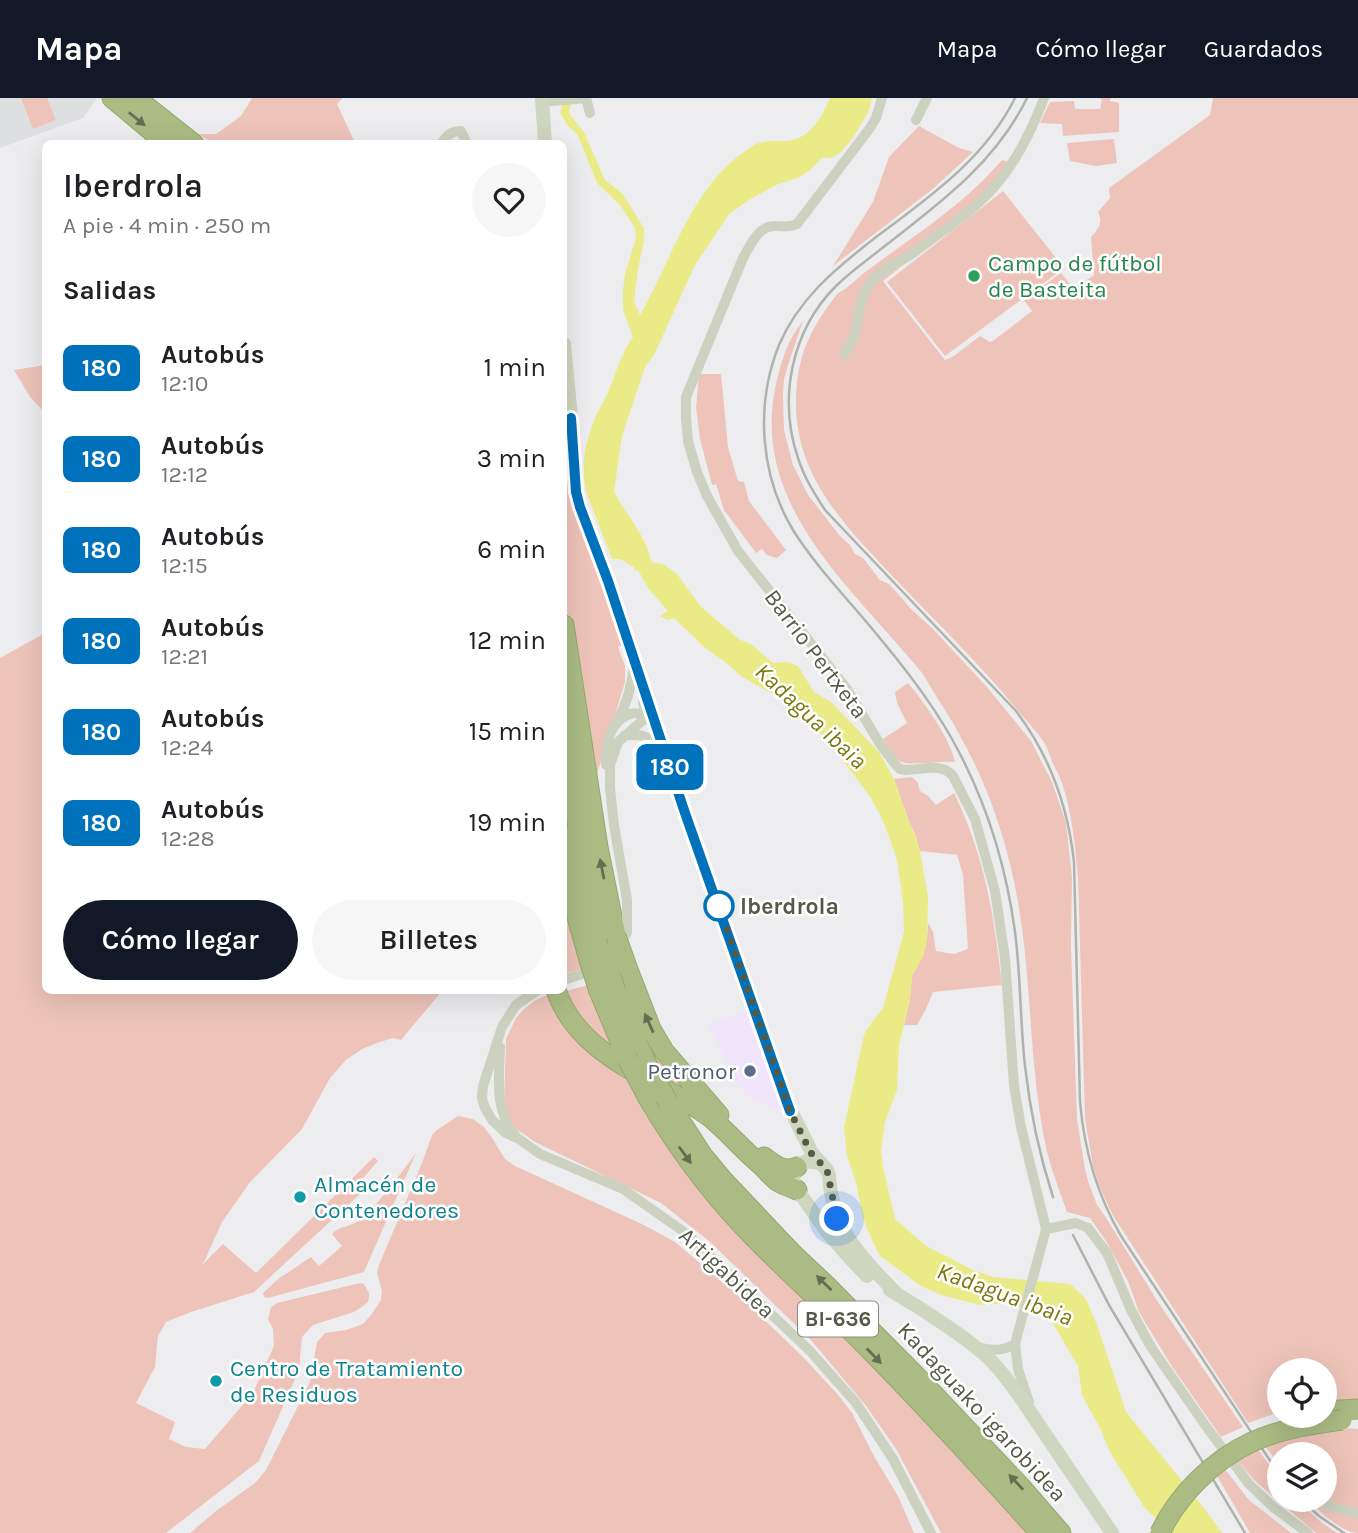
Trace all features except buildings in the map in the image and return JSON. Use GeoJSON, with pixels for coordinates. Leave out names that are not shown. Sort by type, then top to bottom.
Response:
{"type":"FeatureCollection","features":[{"type":"Feature","properties":{"kind":"highway"},"geometry":{"type":"LineString","coordinates":[[112,98],[176,140]]}},
{"type":"Feature","properties":{"kind":"highway"},"geometry":{"type":"LineString","coordinates":[[136,98],[176,140]]}},
{"type":"Feature","properties":{"kind":"highway"},"geometry":{"type":"LineString","coordinates":[[567,645],[598,847],[616,936],[651,1029],[686,1079],[753,1150],[779,1167],[791,1170],[798,1166]]}},
{"type":"Feature","properties":{"kind":"highway","name":"Kadaguako igarobidea"},"geometry":{"type":"LineString","coordinates":[[567,730],[580,841],[594,923],[596,956]]}},
{"type":"Feature","properties":{"kind":"highway","name":"Kadaguako igarobidea"},"geometry":{"type":"LineString","coordinates":[[567,855],[577,918],[596,956],[626,1058],[683,1154],[742,1225],[855,1335],[1040,1533]]}},
{"type":"Feature","properties":{"kind":"highway","name":"Kadaguako igarobidea"},"geometry":{"type":"LineString","coordinates":[[607,991],[668,1102],[723,1180],[923,1383],[1061,1533]]}},
{"type":"Feature","properties":{"kind":"highway"},"geometry":{"type":"LineString","coordinates":[[562,994],[575,1025],[609,1056],[712,1119],[777,1181],[799,1192]]}},
{"type":"Feature","properties":{"kind":"highway"},"geometry":{"type":"LineString","coordinates":[[1160,1533],[1165,1522],[1196,1483],[1231,1454],[1281,1431],[1345,1415]]}},
{"type":"Feature","properties":{"kind":"highway"},"geometry":{"type":"LineString","coordinates":[[1147,1533],[1162,1506],[1204,1459],[1230,1441],[1267,1424]]}},
{"type":"Feature","properties":{"kind":"street"},"geometry":{"type":"LineString","coordinates":[[545,140],[542,100],[586,98],[590,113]]}},
{"type":"Feature","properties":{"kind":"street","name":"Barrio Pertxeta"},"geometry":{"type":"LineString","coordinates":[[882,98],[870,128],[797,224],[768,227],[754,239],[737,269],[686,397],[688,441],[707,496],[738,551],[846,689],[880,744],[901,769],[940,768],[949,771],[975,819],[995,891],[1005,958],[1014,1086],[1021,1127],[1046,1229]]}},
{"type":"Feature","properties":{"kind":"street"},"geometry":{"type":"LineString","coordinates":[[916,120],[928,98]]}},
{"type":"Feature","properties":{"kind":"street"},"geometry":{"type":"LineString","coordinates":[[844,354],[854,337],[864,294],[874,278],[904,260],[994,188],[1025,141],[1044,98]]}},
{"type":"Feature","properties":{"kind":"street"},"geometry":{"type":"LineString","coordinates":[[444,140],[454,131],[461,131],[465,140]]}},
{"type":"Feature","properties":{"kind":"street"},"geometry":{"type":"LineString","coordinates":[[567,376],[576,492],[790,1111],[811,1153],[827,1170],[837,1219],[848,1239],[895,1293]]}},
{"type":"Feature","properties":{"kind":"street"},"geometry":{"type":"LineString","coordinates":[[610,788],[610,765],[614,751],[624,736],[645,716],[635,662]]}},
{"type":"Feature","properties":{"kind":"street"},"geometry":{"type":"LineString","coordinates":[[567,986],[599,969],[615,955],[627,932],[627,900],[606,769],[611,731],[626,702],[635,662]]}},
{"type":"Feature","properties":{"kind":"street"},"geometry":{"type":"LineString","coordinates":[[618,720],[633,712],[645,716],[665,754]]}},
{"type":"Feature","properties":{"kind":"street"},"geometry":{"type":"LineString","coordinates":[[624,736],[632,734],[650,738],[665,754]]}},
{"type":"Feature","properties":{"kind":"street"},"geometry":{"type":"LineString","coordinates":[[501,1108],[482,1094],[483,1086],[506,1019],[516,1005],[532,994]]}},
{"type":"Feature","properties":{"kind":"street"},"geometry":{"type":"LineString","coordinates":[[502,1027],[499,1062],[501,1108],[508,1126],[519,1139]]}},
{"type":"Feature","properties":{"kind":"street","name":"Artigabidea"},"geometry":{"type":"LineString","coordinates":[[482,1094],[485,1108],[492,1120],[506,1133],[540,1154],[623,1189],[687,1234],[810,1351],[856,1403],[893,1459],[931,1533]]}},
{"type":"Feature","properties":{"kind":"street"},"geometry":{"type":"LineString","coordinates":[[790,1111],[796,1135],[798,1166]]}},
{"type":"Feature","properties":{"kind":"street"},"geometry":{"type":"LineString","coordinates":[[820,1163],[807,1161],[798,1166],[793,1180],[827,1232],[869,1277],[985,1355],[1016,1391],[1112,1533]]}},
{"type":"Feature","properties":{"kind":"street"},"geometry":{"type":"LineString","coordinates":[[799,1192],[810,1197],[820,1194],[829,1181]]}},
{"type":"Feature","properties":{"kind":"street"},"geometry":{"type":"LineString","coordinates":[[1036,1421],[1022,1384],[1015,1348],[1046,1229],[1076,1223],[1088,1228],[1107,1253],[1131,1310],[1151,1347],[1249,1484],[1267,1501]]}},
{"type":"Feature","properties":{"kind":"street"},"geometry":{"type":"LineString","coordinates":[[973,1346],[986,1350],[1015,1348]]}},
{"type":"Feature","properties":{"kind":"street"},"geometry":{"type":"LineString","coordinates":[[1000,1371],[1003,1357],[1015,1348]]}},
{"type":"Feature","properties":{"kind":"street"},"geometry":{"type":"LineString","coordinates":[[1337,1508],[1358,1514]]}},
{"type":"Feature","properties":{"kind":"street"},"geometry":{"type":"LineString","coordinates":[[1280,1512],[1308,1533]]}},
{"type":"Feature","properties":{"kind":"shaded area"},"geometry":{"type":"Polygon","coordinates":[[[0,98],[97,98],[83,118],[0,148],[0,98]]]}},
{"type":"Feature","properties":{"kind":"shaded area"},"geometry":{"type":"Polygon","coordinates":[[[21,98],[47,98],[56,120],[33,129],[21,98]]]}},
{"type":"Feature","properties":{"kind":"shaded area"},"geometry":{"type":"Polygon","coordinates":[[[252,98],[343,98],[337,104],[354,140],[208,140],[197,134],[216,134],[241,116],[252,98]]]}},
{"type":"Feature","properties":{"kind":"shaded area"},"geometry":{"type":"Polygon","coordinates":[[[1097,98],[1111,98],[1110,101],[1119,103],[1119,132],[1063,136],[1062,124],[1040,123],[1050,102],[1074,101],[1075,109],[1100,109],[1102,99],[1097,98]]]}},
{"type":"Feature","properties":{"kind":"shaded area"},"geometry":{"type":"Polygon","coordinates":[[[1213,98],[1358,98],[1358,1402],[1337,1403],[1337,1358],[1267,1358],[1267,1416],[1248,1423],[1112,1214],[1093,1166],[1085,1119],[1076,853],[1065,794],[1047,747],[990,678],[862,543],[828,501],[804,454],[796,399],[799,369],[807,342],[838,293],[950,209],[1002,160],[1010,162],[998,189],[883,281],[945,360],[980,336],[993,341],[1032,311],[1024,300],[1061,273],[1074,289],[1094,275],[1091,237],[1099,225],[1098,212],[1110,198],[1109,188],[1210,115],[1213,98]]]}},
{"type":"Feature","properties":{"kind":"shaded area"},"geometry":{"type":"Polygon","coordinates":[[[919,126],[959,148],[973,152],[934,188],[833,266],[873,202],[889,157],[919,126]]]}},
{"type":"Feature","properties":{"kind":"shaded area"},"geometry":{"type":"Polygon","coordinates":[[[1114,139],[1117,163],[1096,166],[1070,161],[1067,143],[1114,139]]]}},
{"type":"Feature","properties":{"kind":"shaded area","name":"Campo de fútbol de Basteita"},"geometry":{"type":"Polygon","coordinates":[[[1003,191],[1064,268],[945,356],[887,282],[1003,191]]]}},
{"type":"Feature","properties":{"kind":"shaded area"},"geometry":{"type":"Polygon","coordinates":[[[803,321],[784,379],[784,430],[793,465],[808,495],[855,554],[863,558],[880,580],[889,584],[987,687],[1031,741],[1052,782],[1066,823],[1072,877],[1071,946],[1077,1119],[1085,1169],[1097,1205],[1158,1302],[1243,1427],[1221,1437],[1171,1365],[1139,1312],[1128,1281],[1106,1241],[1090,1218],[1067,1212],[1049,1160],[1041,1123],[1025,950],[1017,897],[999,825],[982,780],[957,730],[923,675],[838,576],[792,507],[778,469],[772,428],[776,384],[783,359],[789,343],[803,321]]]}},
{"type":"Feature","properties":{"kind":"shaded area"},"geometry":{"type":"Polygon","coordinates":[[[42,366],[42,410],[30,397],[14,370],[42,366]]]}},
{"type":"Feature","properties":{"kind":"shaded area"},"geometry":{"type":"Polygon","coordinates":[[[699,374],[721,374],[728,447],[738,481],[744,482],[749,501],[786,550],[777,558],[767,555],[762,549],[756,553],[724,510],[716,484],[712,485],[700,439],[696,408],[699,374]]]}},
{"type":"Feature","properties":{"kind":"shaded area"},"geometry":{"type":"Polygon","coordinates":[[[567,438],[624,644],[618,647],[625,666],[625,682],[597,774],[575,946],[581,969],[567,973],[567,438]]]}},
{"type":"Feature","properties":{"kind":"shaded area"},"geometry":{"type":"Polygon","coordinates":[[[42,635],[42,994],[439,994],[401,1040],[393,1038],[362,1049],[346,1060],[330,1078],[302,1129],[250,1182],[222,1222],[201,1266],[223,1244],[256,1273],[374,1157],[378,1161],[355,1187],[360,1194],[254,1292],[166,1322],[158,1336],[155,1367],[136,1403],[175,1422],[169,1439],[186,1447],[205,1449],[253,1393],[274,1346],[273,1329],[268,1319],[271,1307],[277,1303],[360,1283],[364,1284],[369,1293],[368,1302],[354,1312],[313,1325],[302,1337],[299,1370],[259,1461],[166,1533],[0,1533],[0,658],[42,635]]]}},
{"type":"Feature","properties":{"kind":"shaded area"},"geometry":{"type":"Polygon","coordinates":[[[908,683],[942,731],[955,762],[904,763],[895,756],[883,739],[907,723],[897,703],[895,692],[908,683]]]}},
{"type":"Feature","properties":{"kind":"shaded area"},"geometry":{"type":"Polygon","coordinates":[[[912,777],[918,783],[920,791],[936,805],[954,793],[965,817],[987,887],[1002,985],[933,992],[917,1025],[904,1025],[912,976],[923,956],[928,923],[933,932],[936,951],[954,954],[968,949],[963,874],[957,855],[920,851],[894,779],[912,777]]]}},
{"type":"Feature","properties":{"kind":"shaded area"},"geometry":{"type":"Polygon","coordinates":[[[588,985],[615,1056],[600,1045],[564,994],[588,985]]]}},
{"type":"Feature","properties":{"kind":"shaded area"},"geometry":{"type":"Polygon","coordinates":[[[548,994],[630,1081],[646,1115],[727,1222],[846,1337],[1030,1533],[941,1533],[896,1449],[866,1406],[810,1339],[709,1241],[661,1203],[535,1142],[512,1126],[504,1103],[506,1039],[523,1010],[548,994]]]}},
{"type":"Feature","properties":{"kind":"shaded area","name":"Petronor"},"geometry":{"type":"Polygon","coordinates":[[[749,1010],[787,1115],[752,1099],[738,1085],[708,1024],[749,1010]]]}},
{"type":"Feature","properties":{"kind":"shaded area"},"geometry":{"type":"Polygon","coordinates":[[[639,1026],[712,1113],[665,1081],[639,1026]]]}},
{"type":"Feature","properties":{"kind":"shaded area"},"geometry":{"type":"Polygon","coordinates":[[[458,1116],[473,1119],[484,1127],[505,1159],[515,1166],[675,1242],[747,1303],[806,1360],[852,1413],[898,1496],[914,1533],[190,1533],[255,1483],[266,1470],[310,1382],[317,1342],[325,1333],[363,1324],[381,1300],[382,1291],[377,1273],[379,1265],[432,1135],[458,1116]]]}},
{"type":"Feature","properties":{"kind":"shaded area"},"geometry":{"type":"Polygon","coordinates":[[[416,1153],[364,1272],[264,1297],[263,1293],[278,1279],[311,1257],[319,1266],[342,1246],[332,1234],[357,1222],[369,1212],[416,1153]]]}},
{"type":"Feature","properties":{"kind":"shaded area"},"geometry":{"type":"Polygon","coordinates":[[[1358,1429],[1358,1533],[1345,1529],[1321,1512],[1337,1512],[1337,1442],[1271,1442],[1288,1435],[1358,1429]]]}},
{"type":"Feature","properties":{"kind":"shaded area"},"geometry":{"type":"Polygon","coordinates":[[[1257,1448],[1267,1462],[1267,1491],[1254,1480],[1237,1460],[1257,1448]]]}},
{"type":"Feature","properties":{"kind":"shaded area"},"geometry":{"type":"Polygon","coordinates":[[[1224,1468],[1249,1500],[1291,1533],[1250,1533],[1216,1474],[1224,1468]]]}},
{"type":"Feature","properties":{"kind":"shaded area"},"geometry":{"type":"Polygon","coordinates":[[[1291,1512],[1310,1512],[1337,1533],[1316,1533],[1291,1512]]]}},
{"type":"Feature","properties":{"kind":"water","name":"Kadagua ibaia"},"geometry":{"type":"Polygon","coordinates":[[[564,98],[574,98],[569,111],[584,132],[605,180],[622,193],[644,228],[634,302],[640,315],[699,201],[713,181],[731,163],[758,143],[799,138],[818,121],[830,98],[872,98],[868,113],[840,153],[832,158],[822,158],[798,178],[778,184],[729,214],[695,265],[655,353],[645,367],[622,436],[614,491],[645,542],[651,561],[663,564],[677,574],[701,607],[739,639],[752,645],[773,663],[788,662],[798,666],[814,692],[831,702],[879,752],[894,779],[920,851],[928,897],[927,940],[923,956],[912,976],[910,999],[899,1045],[897,1090],[885,1122],[881,1151],[895,1219],[926,1246],[973,1270],[993,1277],[1070,1284],[1086,1299],[1126,1412],[1222,1533],[1170,1533],[1144,1507],[1110,1452],[1082,1395],[1078,1366],[1052,1322],[1039,1312],[1006,1303],[980,1305],[941,1295],[921,1286],[880,1256],[872,1240],[863,1218],[856,1182],[847,1156],[844,1128],[863,1039],[866,1030],[883,1008],[904,932],[897,859],[871,798],[826,738],[796,717],[775,695],[742,677],[705,648],[674,618],[668,620],[660,616],[668,611],[648,588],[638,570],[635,571],[634,567],[620,559],[612,559],[588,497],[584,459],[594,421],[633,337],[623,310],[623,290],[636,238],[635,228],[620,205],[597,183],[577,134],[560,113],[564,98]]]}},
{"type":"Feature","properties":{"kind":"railway"},"geometry":{"type":"LineString","coordinates":[[1015,98],[987,141],[952,178],[844,263],[807,300],[779,345],[766,391],[764,415],[768,463],[782,509],[793,530],[934,709],[964,761],[984,808],[1000,857],[1011,907],[1017,949],[1027,1083],[1039,1149],[1053,1197]]}},
{"type":"Feature","properties":{"kind":"railway"},"geometry":{"type":"LineString","coordinates":[[1027,98],[1014,122],[982,163],[923,216],[847,276],[821,304],[808,324],[793,367],[789,390],[792,436],[803,472],[825,510],[1016,711],[1048,764],[1062,801],[1074,862],[1080,1101],[1085,1137],[1098,1187],[1121,1236],[1267,1456]]}},
{"type":"Feature","properties":{"kind":"railway"},"geometry":{"type":"LineString","coordinates":[[1073,1235],[1109,1305],[1245,1533]]}},
{"type":"Feature","properties":{"kind":"railway"},"geometry":{"type":"LineString","coordinates":[[1314,1512],[1344,1533]]}},
{"type":"Feature","properties":{"kind":"bus line","name":"180"},"geometry":{"type":"LineString","coordinates":[[571,418],[576,492],[580,507],[608,581],[685,813],[790,1111]]}},
{"type":"Feature","properties":{"kind":"place","name":"Campo de fútbol de Basteita"},"geometry":{"type":"Point","coordinates":[974,276]}},
{"type":"Feature","properties":{"kind":"place","name":"Iberdrola"},"geometry":{"type":"Point","coordinates":[719,906]}},
{"type":"Feature","properties":{"kind":"place","name":"Petronor"},"geometry":{"type":"Point","coordinates":[750,1071]}},
{"type":"Feature","properties":{"kind":"place","name":"Almacén de Contenedores"},"geometry":{"type":"Point","coordinates":[300,1197]}},
{"type":"Feature","properties":{"kind":"place","name":"Centro de Tratamiento de Residuos"},"geometry":{"type":"Point","coordinates":[216,1381]}},
{"type":"Feature","properties":{"kind":"route"},"geometry":{"type":"LineString","coordinates":[[719,906],[790,1111],[811,1153],[827,1170],[837,1219]]}}]}
